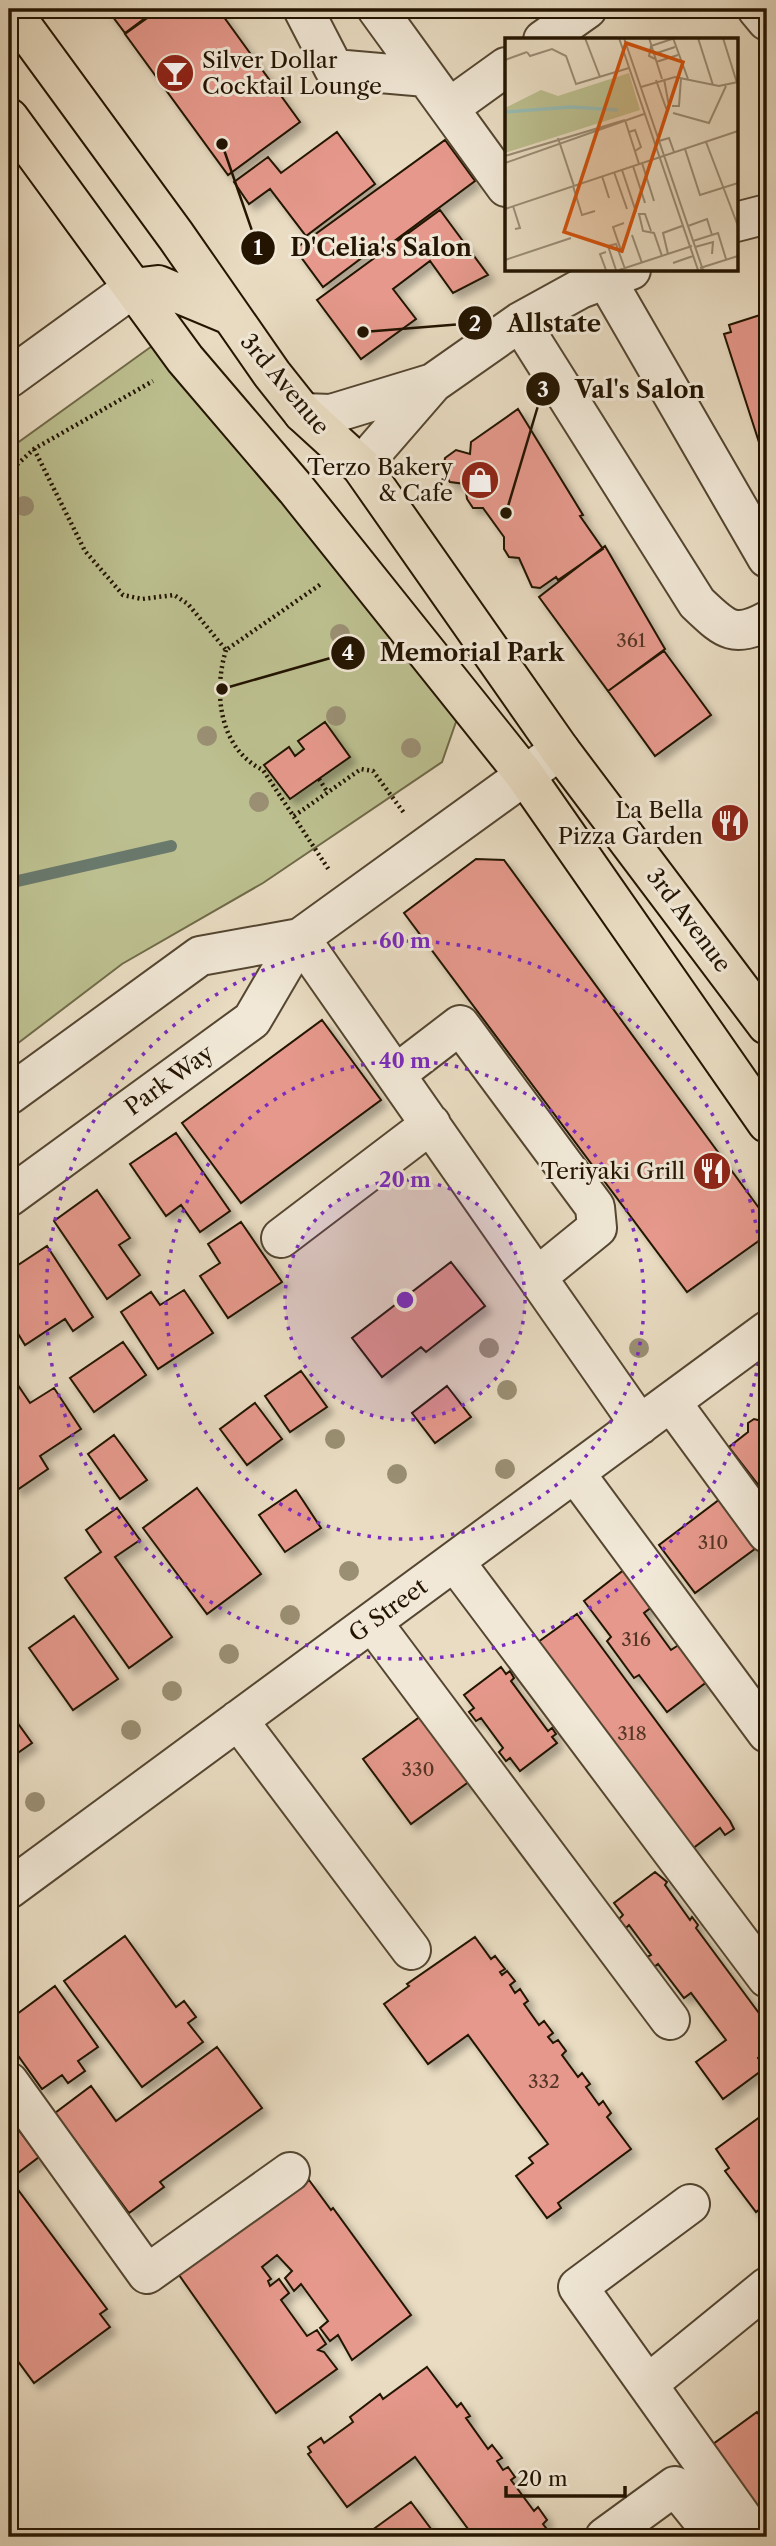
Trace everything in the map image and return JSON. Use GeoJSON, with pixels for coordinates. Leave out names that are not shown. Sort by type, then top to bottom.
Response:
{"type":"FeatureCollection","features":[{"type":"Feature","properties":{"kind":"main road","name":"3rd Avenue"},"geometry":{"type":"LineString","coordinates":[[10,9],[303,413],[361,466],[560,750],[767,1025]]}},
{"type":"Feature","properties":{"kind":"main road"},"geometry":{"type":"LineString","coordinates":[[9,118],[185,359],[524,774],[767,1123]]}},
{"type":"Feature","properties":{"kind":"main road"},"geometry":{"type":"LineString","coordinates":[[133,288],[158,285],[230,315]]}},
{"type":"Feature","properties":{"kind":"street"},"geometry":{"type":"LineString","coordinates":[[303,9],[334,69],[426,77]]}},
{"type":"Feature","properties":{"kind":"street"},"geometry":{"type":"LineString","coordinates":[[546,38],[587,9]]}},
{"type":"Feature","properties":{"kind":"street"},"geometry":{"type":"LineString","coordinates":[[757,9],[767,21]]}},
{"type":"Feature","properties":{"kind":"street"},"geometry":{"type":"LineString","coordinates":[[391,14],[426,77],[505,186]]}},
{"type":"Feature","properties":{"kind":"street"},"geometry":{"type":"LineString","coordinates":[[449,108],[505,68]]}},
{"type":"Feature","properties":{"kind":"street"},"geometry":{"type":"LineString","coordinates":[[738,221],[767,214]]}},
{"type":"Feature","properties":{"kind":"street"},"geometry":{"type":"LineString","coordinates":[[361,466],[433,383],[520,322],[596,277],[767,558]]}},
{"type":"Feature","properties":{"kind":"street"},"geometry":{"type":"LineString","coordinates":[[9,378],[133,288]]}},
{"type":"Feature","properties":{"kind":"street"},"geometry":{"type":"LineString","coordinates":[[520,322],[696,603],[726,629],[749,631],[767,621]]}},
{"type":"Feature","properties":{"kind":"street"},"geometry":{"type":"LineString","coordinates":[[303,413],[331,414],[433,383]]}},
{"type":"Feature","properties":{"kind":"street","name":"Park Way"},"geometry":{"type":"LineString","coordinates":[[9,1197],[252,1020],[300,938],[560,750]]}},
{"type":"Feature","properties":{"kind":"street"},"geometry":{"type":"LineString","coordinates":[[300,938],[640,1426]]}},
{"type":"Feature","properties":{"kind":"street","name":"Park Way"},"geometry":{"type":"LineString","coordinates":[[9,1095],[200,956],[300,938]]}},
{"type":"Feature","properties":{"kind":"street"},"geometry":{"type":"LineString","coordinates":[[396,1074],[460,1025],[595,1207],[597,1228],[538,1276]]}},
{"type":"Feature","properties":{"kind":"street"},"geometry":{"type":"LineString","coordinates":[[281,1238],[431,1124]]}},
{"type":"Feature","properties":{"kind":"street","name":"G Street"},"geometry":{"type":"LineString","coordinates":[[9,1889],[767,1331]]}},
{"type":"Feature","properties":{"kind":"street"},"geometry":{"type":"LineString","coordinates":[[671,1402],[767,1533]]}},
{"type":"Feature","properties":{"kind":"street"},"geometry":{"type":"LineString","coordinates":[[575,1473],[767,1732]]}},
{"type":"Feature","properties":{"kind":"street"},"geometry":{"type":"LineString","coordinates":[[455,1562],[767,1978]]}},
{"type":"Feature","properties":{"kind":"street"},"geometry":{"type":"LineString","coordinates":[[372,1622],[670,2020]]}},
{"type":"Feature","properties":{"kind":"street"},"geometry":{"type":"LineString","coordinates":[[238,1720],[411,1950]]}},
{"type":"Feature","properties":{"kind":"street"},"geometry":{"type":"LineString","coordinates":[[9,2082],[147,2274],[290,2172]]}},
{"type":"Feature","properties":{"kind":"street"},"geometry":{"type":"LineString","coordinates":[[690,2204],[578,2287],[756,2537]]}},
{"type":"Feature","properties":{"kind":"street"},"geometry":{"type":"LineString","coordinates":[[648,2385],[767,2287]]}},
{"type":"Feature","properties":{"kind":"street"},"geometry":{"type":"LineString","coordinates":[[605,2537],[675,2486],[716,2537]]}},
{"type":"Feature","properties":{"kind":"path"},"geometry":{"type":"LineString","coordinates":[[9,472],[34,449],[130,396],[185,359]]}},
{"type":"Feature","properties":{"kind":"path"},"geometry":{"type":"LineString","coordinates":[[34,449],[85,551],[123,595],[142,599],[174,595],[188,604],[226,650]]}},
{"type":"Feature","properties":{"kind":"path"},"geometry":{"type":"LineString","coordinates":[[349,901],[263,770],[247,762],[232,740],[218,700],[219,674],[226,650],[353,562]]}},
{"type":"Feature","properties":{"kind":"path"},"geometry":{"type":"LineString","coordinates":[[294,816],[361,769],[373,771],[428,845]]}},
{"type":"Feature","properties":{"kind":"path"},"geometry":{"type":"LineString","coordinates":[[319,779],[328,793]]}},
{"type":"Feature","properties":{"kind":"green space"},"geometry":{"type":"Polygon","coordinates":[[[152,346],[412,659],[457,719],[442,762],[263,883],[122,964],[9,1050],[9,449],[152,346]]]}},
{"type":"Feature","properties":{"kind":"building"},"geometry":{"type":"Polygon","coordinates":[[[107,9],[157,9],[125,33],[107,9]]]}},
{"type":"Feature","properties":{"kind":"building"},"geometry":{"type":"Polygon","coordinates":[[[160,9],[218,9],[300,122],[228,175],[125,34],[160,9]]]}},
{"type":"Feature","properties":{"kind":"building"},"geometry":{"type":"Polygon","coordinates":[[[337,132],[375,184],[306,236],[270,189],[249,204],[234,182],[268,157],[281,173],[337,132]]]}},
{"type":"Feature","properties":{"kind":"building"},"geometry":{"type":"Polygon","coordinates":[[[445,140],[475,181],[374,256],[371,251],[323,287],[295,249],[445,140]]]}},
{"type":"Feature","properties":{"kind":"building"},"geometry":{"type":"Polygon","coordinates":[[[440,210],[488,275],[453,293],[430,261],[393,289],[416,319],[361,359],[317,300],[440,210]]]}},
{"type":"Feature","properties":{"kind":"building"},"geometry":{"type":"Polygon","coordinates":[[[760,315],[763,322],[767,323],[767,467],[724,334],[731,332],[729,325],[760,315]]]}},
{"type":"Feature","properties":{"kind":"building"},"geometry":{"type":"Polygon","coordinates":[[[518,409],[583,515],[580,516],[603,549],[558,580],[556,577],[540,588],[532,587],[519,558],[509,557],[504,549],[504,537],[483,508],[473,508],[467,499],[465,484],[450,482],[443,472],[445,458],[456,450],[470,454],[471,442],[518,409]]]}},
{"type":"Feature","properties":{"kind":"building"},"geometry":{"type":"Polygon","coordinates":[[[605,546],[665,649],[608,691],[539,597],[605,546]]]}},
{"type":"Feature","properties":{"kind":"building"},"geometry":{"type":"Polygon","coordinates":[[[664,651],[711,715],[655,756],[608,691],[664,651]]]}},
{"type":"Feature","properties":{"kind":"building"},"geometry":{"type":"Polygon","coordinates":[[[325,722],[350,757],[290,799],[264,765],[289,747],[295,756],[304,749],[298,741],[325,722]]]}},
{"type":"Feature","properties":{"kind":"building"},"geometry":{"type":"Polygon","coordinates":[[[476,859],[504,860],[767,1219],[767,1235],[687,1292],[404,913],[476,859]]]}},
{"type":"Feature","properties":{"kind":"building"},"geometry":{"type":"Polygon","coordinates":[[[322,1020],[381,1100],[241,1203],[182,1123],[322,1020]]]}},
{"type":"Feature","properties":{"kind":"building"},"geometry":{"type":"Polygon","coordinates":[[[176,1133],[230,1211],[200,1232],[181,1205],[166,1216],[130,1164],[176,1133]]]}},
{"type":"Feature","properties":{"kind":"building"},"geometry":{"type":"Polygon","coordinates":[[[97,1190],[130,1238],[119,1245],[140,1275],[107,1299],[54,1221],[97,1190]]]}},
{"type":"Feature","properties":{"kind":"building"},"geometry":{"type":"Polygon","coordinates":[[[241,1222],[282,1282],[228,1318],[200,1276],[220,1263],[208,1244],[241,1222]]]}},
{"type":"Feature","properties":{"kind":"building"},"geometry":{"type":"Polygon","coordinates":[[[47,1246],[93,1317],[73,1331],[65,1319],[25,1345],[9,1319],[9,1271],[47,1246]]]}},
{"type":"Feature","properties":{"kind":"building"},"geometry":{"type":"Polygon","coordinates":[[[451,1262],[485,1306],[426,1352],[421,1347],[382,1377],[352,1338],[451,1262]]]}},
{"type":"Feature","properties":{"kind":"building"},"geometry":{"type":"Polygon","coordinates":[[[184,1290],[213,1333],[158,1369],[121,1312],[151,1292],[160,1305],[184,1290]]]}},
{"type":"Feature","properties":{"kind":"building"},"geometry":{"type":"Polygon","coordinates":[[[123,1342],[146,1375],[94,1412],[70,1378],[123,1342]]]}},
{"type":"Feature","properties":{"kind":"building"},"geometry":{"type":"Polygon","coordinates":[[[301,1371],[327,1407],[290,1432],[265,1396],[301,1371]]]}},
{"type":"Feature","properties":{"kind":"building"},"geometry":{"type":"Polygon","coordinates":[[[9,1372],[30,1403],[54,1388],[81,1429],[40,1456],[48,1469],[17,1490],[9,1478],[9,1372]]]}},
{"type":"Feature","properties":{"kind":"building"},"geometry":{"type":"Polygon","coordinates":[[[447,1386],[471,1417],[435,1443],[412,1413],[447,1386]]]}},
{"type":"Feature","properties":{"kind":"building"},"geometry":{"type":"Polygon","coordinates":[[[255,1403],[282,1439],[247,1465],[220,1429],[255,1403]]]}},
{"type":"Feature","properties":{"kind":"building"},"geometry":{"type":"Polygon","coordinates":[[[767,1417],[767,1496],[729,1447],[748,1432],[748,1423],[754,1419],[762,1421],[767,1417]]]}},
{"type":"Feature","properties":{"kind":"building"},"geometry":{"type":"Polygon","coordinates":[[[114,1435],[147,1480],[120,1499],[88,1454],[114,1435]]]}},
{"type":"Feature","properties":{"kind":"building"},"geometry":{"type":"Polygon","coordinates":[[[197,1488],[261,1574],[207,1614],[143,1528],[197,1488]]]}},
{"type":"Feature","properties":{"kind":"building"},"geometry":{"type":"Polygon","coordinates":[[[296,1490],[321,1528],[285,1552],[259,1515],[296,1490]]]}},
{"type":"Feature","properties":{"kind":"building"},"geometry":{"type":"Polygon","coordinates":[[[732,1490],[767,1540],[695,1593],[659,1545],[732,1490]]]}},
{"type":"Feature","properties":{"kind":"building"},"geometry":{"type":"Polygon","coordinates":[[[117,1508],[140,1540],[115,1557],[172,1637],[129,1668],[65,1578],[101,1552],[86,1530],[117,1508]]]}},
{"type":"Feature","properties":{"kind":"building"},"geometry":{"type":"Polygon","coordinates":[[[625,1569],[653,1606],[644,1613],[671,1650],[680,1644],[708,1681],[667,1712],[639,1675],[634,1678],[607,1641],[611,1637],[584,1601],[625,1569]]]}},
{"type":"Feature","properties":{"kind":"building"},"geometry":{"type":"Polygon","coordinates":[[[577,1614],[734,1829],[725,1835],[720,1828],[688,1852],[534,1645],[577,1614]]]}},
{"type":"Feature","properties":{"kind":"building"},"geometry":{"type":"Polygon","coordinates":[[[74,1616],[118,1679],[73,1710],[29,1648],[74,1616]]]}},
{"type":"Feature","properties":{"kind":"building"},"geometry":{"type":"Polygon","coordinates":[[[501,1667],[506,1674],[510,1671],[514,1678],[511,1681],[548,1731],[552,1728],[556,1734],[552,1737],[557,1743],[520,1771],[510,1758],[506,1761],[499,1752],[503,1748],[481,1718],[476,1721],[469,1712],[474,1708],[464,1695],[501,1667]]]}},
{"type":"Feature","properties":{"kind":"building"},"geometry":{"type":"Polygon","coordinates":[[[9,1711],[32,1743],[9,1759],[9,1711]]]}},
{"type":"Feature","properties":{"kind":"building"},"geometry":{"type":"Polygon","coordinates":[[[425,1713],[474,1778],[411,1824],[363,1759],[425,1713]]]}},
{"type":"Feature","properties":{"kind":"building"},"geometry":{"type":"Polygon","coordinates":[[[655,1872],[667,1882],[665,1885],[690,1920],[692,1917],[698,1925],[696,1928],[767,2024],[767,2051],[758,2058],[765,2068],[723,2099],[696,2062],[726,2040],[691,1993],[684,1998],[658,1964],[654,1967],[647,1957],[651,1955],[629,1925],[626,1928],[619,1919],[623,1915],[614,1903],[655,1872]]]}},
{"type":"Feature","properties":{"kind":"building"},"geometry":{"type":"Polygon","coordinates":[[[125,1936],[176,2007],[184,2001],[196,2017],[188,2023],[203,2042],[142,2087],[64,1981],[125,1936]]]}},
{"type":"Feature","properties":{"kind":"building"},"geometry":{"type":"Polygon","coordinates":[[[475,1937],[491,1959],[495,1956],[505,1969],[500,1972],[502,1975],[507,1971],[515,1981],[510,1985],[515,1993],[520,1989],[528,2001],[524,2004],[539,2025],[544,2021],[553,2033],[548,2037],[553,2043],[558,2040],[566,2051],[562,2055],[578,2077],[582,2073],[590,2084],[586,2087],[599,2105],[603,2101],[611,2113],[607,2117],[631,2149],[558,2203],[561,2208],[547,2218],[516,2176],[533,2163],[529,2158],[548,2144],[468,2035],[428,2064],[384,2004],[409,1986],[407,1984],[475,1937]]]}},
{"type":"Feature","properties":{"kind":"building"},"geometry":{"type":"Polygon","coordinates":[[[55,1986],[98,2047],[78,2061],[85,2071],[68,2083],[62,2075],[42,2089],[9,2043],[9,2020],[55,1986]]]}},
{"type":"Feature","properties":{"kind":"building"},"geometry":{"type":"Polygon","coordinates":[[[217,2047],[262,2108],[160,2182],[164,2187],[129,2213],[55,2113],[91,2086],[116,2121],[217,2047]]]}},
{"type":"Feature","properties":{"kind":"building"},"geometry":{"type":"Polygon","coordinates":[[[764,2114],[767,2118],[767,2219],[760,2209],[756,2212],[725,2171],[729,2168],[716,2149],[764,2114]]]}},
{"type":"Feature","properties":{"kind":"building"},"geometry":{"type":"Polygon","coordinates":[[[12,2121],[39,2157],[10,2179],[107,2309],[100,2314],[110,2327],[34,2383],[9,2349],[9,2124],[12,2121]]]}},
{"type":"Feature","properties":{"kind":"building"},"geometry":{"type":"Polygon","coordinates":[[[309,2180],[331,2210],[333,2208],[411,2315],[352,2360],[338,2335],[330,2341],[320,2328],[328,2321],[301,2284],[294,2291],[285,2278],[292,2271],[277,2255],[262,2267],[271,2279],[268,2281],[270,2286],[279,2279],[289,2293],[281,2300],[307,2336],[317,2330],[326,2344],[318,2350],[324,2352],[337,2369],[276,2413],[179,2275],[309,2180]]]}},
{"type":"Feature","properties":{"kind":"building"},"geometry":{"type":"Polygon","coordinates":[[[427,2367],[457,2407],[461,2403],[470,2416],[466,2418],[488,2449],[492,2445],[502,2458],[497,2461],[503,2470],[508,2467],[515,2477],[511,2480],[534,2511],[538,2507],[547,2520],[543,2524],[553,2537],[474,2537],[415,2457],[347,2507],[308,2454],[311,2452],[308,2447],[321,2438],[324,2443],[353,2422],[350,2417],[380,2394],[383,2399],[427,2367]]]}},
{"type":"Feature","properties":{"kind":"building"},"geometry":{"type":"Polygon","coordinates":[[[757,2412],[767,2426],[767,2527],[709,2447],[757,2412]]]}},
{"type":"Feature","properties":{"kind":"building"},"geometry":{"type":"Polygon","coordinates":[[[411,2502],[437,2537],[372,2537],[368,2533],[411,2502]]]}},
{"type":"Feature","properties":{"kind":"waterway"},"geometry":{"type":"LineString","coordinates":[[9,883],[171,846]]}},
{"type":"Feature","properties":{"kind":"place","name":"Silver Dollar Cocktail Lounge"},"geometry":{"type":"Point","coordinates":[175,73]}},
{"type":"Feature","properties":{"kind":"place","name":"D'Celia's Salon"},"geometry":{"type":"Point","coordinates":[222,144]}},
{"type":"Feature","properties":{"kind":"place","name":"Allstate"},"geometry":{"type":"Point","coordinates":[363,332]}},
{"type":"Feature","properties":{"kind":"place","name":"Terzo Bakery & Cafe"},"geometry":{"type":"Point","coordinates":[480,480]}},
{"type":"Feature","properties":{"kind":"place","name":"Val's Salon"},"geometry":{"type":"Point","coordinates":[506,513]}},
{"type":"Feature","properties":{"kind":"place","name":"Memorial Park"},"geometry":{"type":"Point","coordinates":[222,689]}},
{"type":"Feature","properties":{"kind":"place","name":"La Bella Pizza Garden"},"geometry":{"type":"Point","coordinates":[730,823]}},
{"type":"Feature","properties":{"kind":"place","name":"Teriyaki Grill"},"geometry":{"type":"Point","coordinates":[712,1171]}}]}
